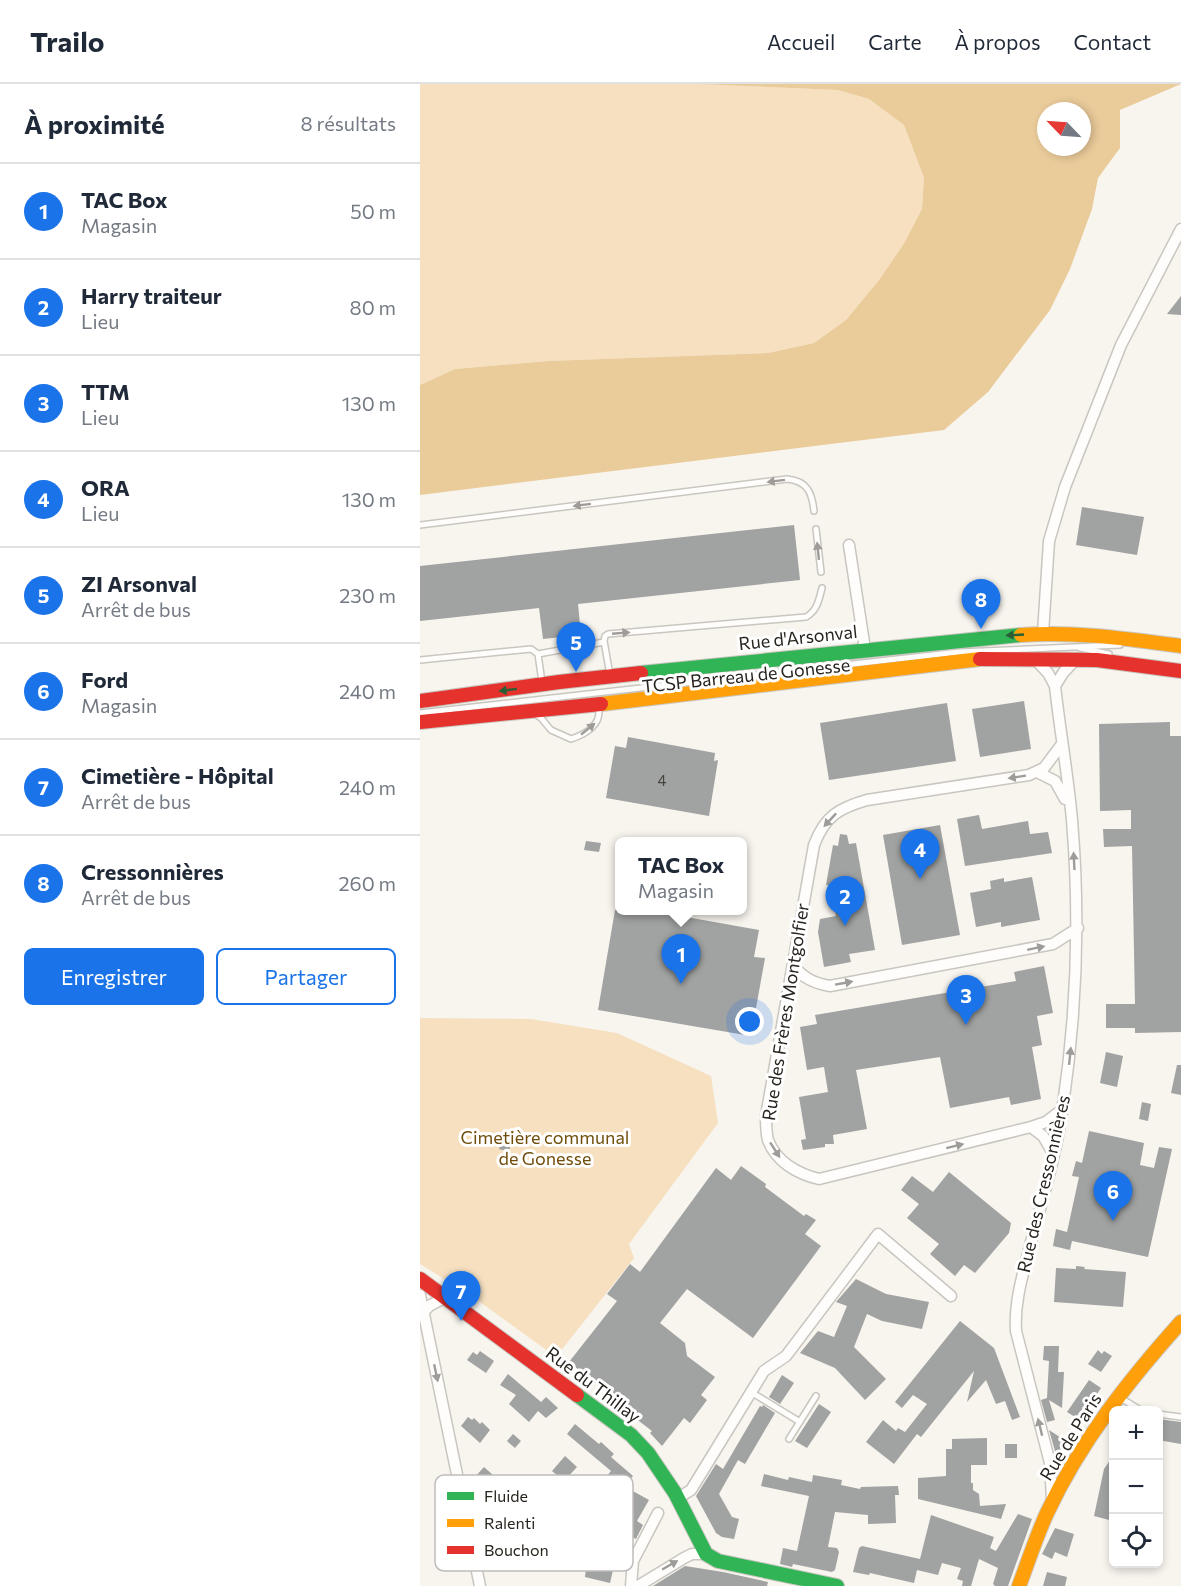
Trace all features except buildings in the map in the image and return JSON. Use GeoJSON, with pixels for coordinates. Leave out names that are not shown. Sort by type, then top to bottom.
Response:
{"type":"FeatureCollection","features":[{"type":"Feature","properties":{"kind":"main road","name":"Rue d'Arsonval"},"geometry":{"type":"LineString","coordinates":[[420,701],[865,649],[1043,633],[1095,636],[1181,646]]}},
{"type":"Feature","properties":{"kind":"main road"},"geometry":{"type":"LineString","coordinates":[[420,722],[597,704],[971,660],[1035,659],[1074,654],[1097,660],[1181,671]]}},
{"type":"Feature","properties":{"kind":"main road","name":"Rue du Thillay"},"geometry":{"type":"LineString","coordinates":[[420,1279],[632,1435],[648,1453],[678,1498],[706,1554]]}},
{"type":"Feature","properties":{"kind":"main road","name":"Rue de Paris"},"geometry":{"type":"LineString","coordinates":[[1019,1586],[1051,1505],[1076,1459],[1118,1395],[1181,1322]]}},
{"type":"Feature","properties":{"kind":"main road"},"geometry":{"type":"LineString","coordinates":[[706,1554],[718,1561],[837,1586]]}},
{"type":"Feature","properties":{"kind":"street"},"geometry":{"type":"LineString","coordinates":[[1043,633],[1049,541],[1065,487],[1121,345],[1181,229]]}},
{"type":"Feature","properties":{"kind":"street"},"geometry":{"type":"LineString","coordinates":[[849,545],[865,649]]}},
{"type":"Feature","properties":{"kind":"street"},"geometry":{"type":"LineString","coordinates":[[1054,686],[1074,654]]}},
{"type":"Feature","properties":{"kind":"street","name":"Rue des Cressonnières"},"geometry":{"type":"LineString","coordinates":[[1035,659],[1048,673],[1054,686],[1072,820],[1078,928],[1073,1016],[1063,1109],[1054,1155],[1019,1291],[1015,1318],[1016,1331],[1050,1463],[1053,1488],[1051,1505]]}},
{"type":"Feature","properties":{"kind":"street"},"geometry":{"type":"LineString","coordinates":[[1062,744],[1052,759],[1037,772],[1055,781],[1062,791],[1072,820]]}},
{"type":"Feature","properties":{"kind":"street","name":"Rue des Frères Montgolfier"},"geometry":{"type":"LineString","coordinates":[[1037,772],[867,800],[845,806],[831,816],[819,832],[814,845],[766,1116],[767,1138],[777,1156],[785,1163],[807,1176],[819,1179],[1031,1127],[1046,1122],[1063,1109]]}},
{"type":"Feature","properties":{"kind":"street"},"geometry":{"type":"LineString","coordinates":[[792,966],[803,977],[816,984],[830,986],[1053,944],[1078,928]]}},
{"type":"Feature","properties":{"kind":"street"},"geometry":{"type":"LineString","coordinates":[[1031,1127],[1042,1136],[1054,1155]]}},
{"type":"Feature","properties":{"kind":"street"},"geometry":{"type":"LineString","coordinates":[[678,1498],[691,1490],[769,1366],[786,1356],[878,1234],[951,1296]]}},
{"type":"Feature","properties":{"kind":"street"},"geometry":{"type":"LineString","coordinates":[[420,1295],[457,1475]]}},
{"type":"Feature","properties":{"kind":"street"},"geometry":{"type":"LineString","coordinates":[[423,1313],[429,1306],[446,1297]]}},
{"type":"Feature","properties":{"kind":"street"},"geometry":{"type":"LineString","coordinates":[[1050,1463],[1058,1467],[1076,1459]]}},
{"type":"Feature","properties":{"kind":"street"},"geometry":{"type":"LineString","coordinates":[[633,1561],[657,1513]]}},
{"type":"Feature","properties":{"kind":"street"},"geometry":{"type":"LineString","coordinates":[[638,1586],[692,1554],[706,1554]]}},
{"type":"Feature","properties":{"kind":"street"},"geometry":{"type":"LineString","coordinates":[[477,1571],[480,1586]]}},
{"type":"Feature","properties":{"kind":"street"},"geometry":{"type":"LineString","coordinates":[[631,1586],[632,1571]]}},
{"type":"Feature","properties":{"kind":"lane"},"geometry":{"type":"LineString","coordinates":[[420,525],[787,479],[802,483],[810,492],[814,511]]}},
{"type":"Feature","properties":{"kind":"lane"},"geometry":{"type":"LineString","coordinates":[[816,529],[820,572]]}},
{"type":"Feature","properties":{"kind":"lane"},"geometry":{"type":"LineString","coordinates":[[610,677],[604,642],[608,634],[806,616],[813,613],[819,602],[822,588]]}},
{"type":"Feature","properties":{"kind":"lane"},"geometry":{"type":"LineString","coordinates":[[420,660],[531,649],[538,654],[604,642]]}},
{"type":"Feature","properties":{"kind":"lane","name":"TCSP Barreau de Gonesse"},"geometry":{"type":"LineString","coordinates":[[1074,654],[1130,645],[1181,652]]}},
{"type":"Feature","properties":{"kind":"lane","name":"TCSP Barreau de Gonesse"},"geometry":{"type":"LineString","coordinates":[[420,713],[958,652],[1074,654],[1181,665]]}},
{"type":"Feature","properties":{"kind":"lane"},"geometry":{"type":"LineString","coordinates":[[538,654],[542,685]]}},
{"type":"Feature","properties":{"kind":"lane"},"geometry":{"type":"LineString","coordinates":[[529,711],[541,718],[551,730],[571,738],[595,726],[600,713],[597,704]]}},
{"type":"Feature","properties":{"kind":"lane"},"geometry":{"type":"LineString","coordinates":[[751,1392],[800,1422]]}},
{"type":"Feature","properties":{"kind":"lane"},"geometry":{"type":"LineString","coordinates":[[1118,1395],[1134,1406]]}},
{"type":"Feature","properties":{"kind":"lane"},"geometry":{"type":"LineString","coordinates":[[789,1439],[816,1396]]}},
{"type":"Feature","properties":{"kind":"lane"},"geometry":{"type":"LineString","coordinates":[[1163,1415],[1181,1417]]}},
{"type":"Feature","properties":{"kind":"green space"},"geometry":{"type":"Polygon","coordinates":[[[420,84],[697,84],[838,90],[869,99],[904,125],[924,178],[922,209],[903,245],[879,280],[846,320],[814,343],[768,353],[548,361],[455,369],[420,385],[420,84]]]}},
{"type":"Feature","properties":{"kind":"green space","name":"Cimetière communal de Gonesse"},"geometry":{"type":"Polygon","coordinates":[[[420,1018],[531,1019],[617,1033],[711,1076],[718,1123],[629,1244],[634,1258],[556,1357],[473,1297],[420,1264],[420,1018]]]}},
{"type":"Feature","properties":{"kind":"shaded area"},"geometry":{"type":"Polygon","coordinates":[[[697,84],[1181,84],[1120,110],[1120,148],[1098,178],[1092,209],[1070,269],[1050,310],[988,392],[944,430],[420,495],[420,385],[455,369],[548,361],[768,353],[814,343],[846,320],[879,280],[903,245],[922,209],[924,178],[904,125],[869,99],[838,90],[697,84]]]}},
{"type":"Feature","properties":{"kind":"traffic: fast"},"geometry":{"type":"LineString","coordinates":[[641,673],[1021,635]]}},
{"type":"Feature","properties":{"kind":"traffic: fast"},"geometry":{"type":"LineString","coordinates":[[577,1395],[631,1435],[648,1453],[675,1493],[706,1554],[718,1561],[837,1586]]}},
{"type":"Feature","properties":{"kind":"traffic: slow"},"geometry":{"type":"LineString","coordinates":[[1021,635],[1081,635],[1181,646]]}},
{"type":"Feature","properties":{"kind":"traffic: slow"},"geometry":{"type":"LineString","coordinates":[[601,704],[980,659]]}},
{"type":"Feature","properties":{"kind":"traffic: slow"},"geometry":{"type":"LineString","coordinates":[[1019,1586],[1047,1513],[1075,1461],[1124,1389],[1181,1322]]}},
{"type":"Feature","properties":{"kind":"traffic: jam"},"geometry":{"type":"LineString","coordinates":[[980,659],[1097,660],[1181,671]]}},
{"type":"Feature","properties":{"kind":"traffic: jam"},"geometry":{"type":"LineString","coordinates":[[420,701],[641,673]]}},
{"type":"Feature","properties":{"kind":"traffic: jam"},"geometry":{"type":"LineString","coordinates":[[420,722],[601,704]]}},
{"type":"Feature","properties":{"kind":"traffic: jam"},"geometry":{"type":"LineString","coordinates":[[420,1279],[577,1395]]}},
{"type":"Feature","properties":{"kind":"place","name":"Cressonnières"},"geometry":{"type":"Point","coordinates":[981,629]}},
{"type":"Feature","properties":{"kind":"place","name":"ZI Arsonval"},"geometry":{"type":"Point","coordinates":[576,672]}},
{"type":"Feature","properties":{"kind":"place","name":"ORA"},"geometry":{"type":"Point","coordinates":[920,879]}},
{"type":"Feature","properties":{"kind":"place","name":"Harry traiteur"},"geometry":{"type":"Point","coordinates":[845,926]}},
{"type":"Feature","properties":{"kind":"place","name":"TAC Box"},"geometry":{"type":"Point","coordinates":[681,984]}},
{"type":"Feature","properties":{"kind":"place","name":"TTM"},"geometry":{"type":"Point","coordinates":[966,1025]}},
{"type":"Feature","properties":{"kind":"place","name":"Ford"},"geometry":{"type":"Point","coordinates":[1113,1221]}},
{"type":"Feature","properties":{"kind":"place","name":"Cimetière - Hôpital"},"geometry":{"type":"Point","coordinates":[461,1321]}}]}
